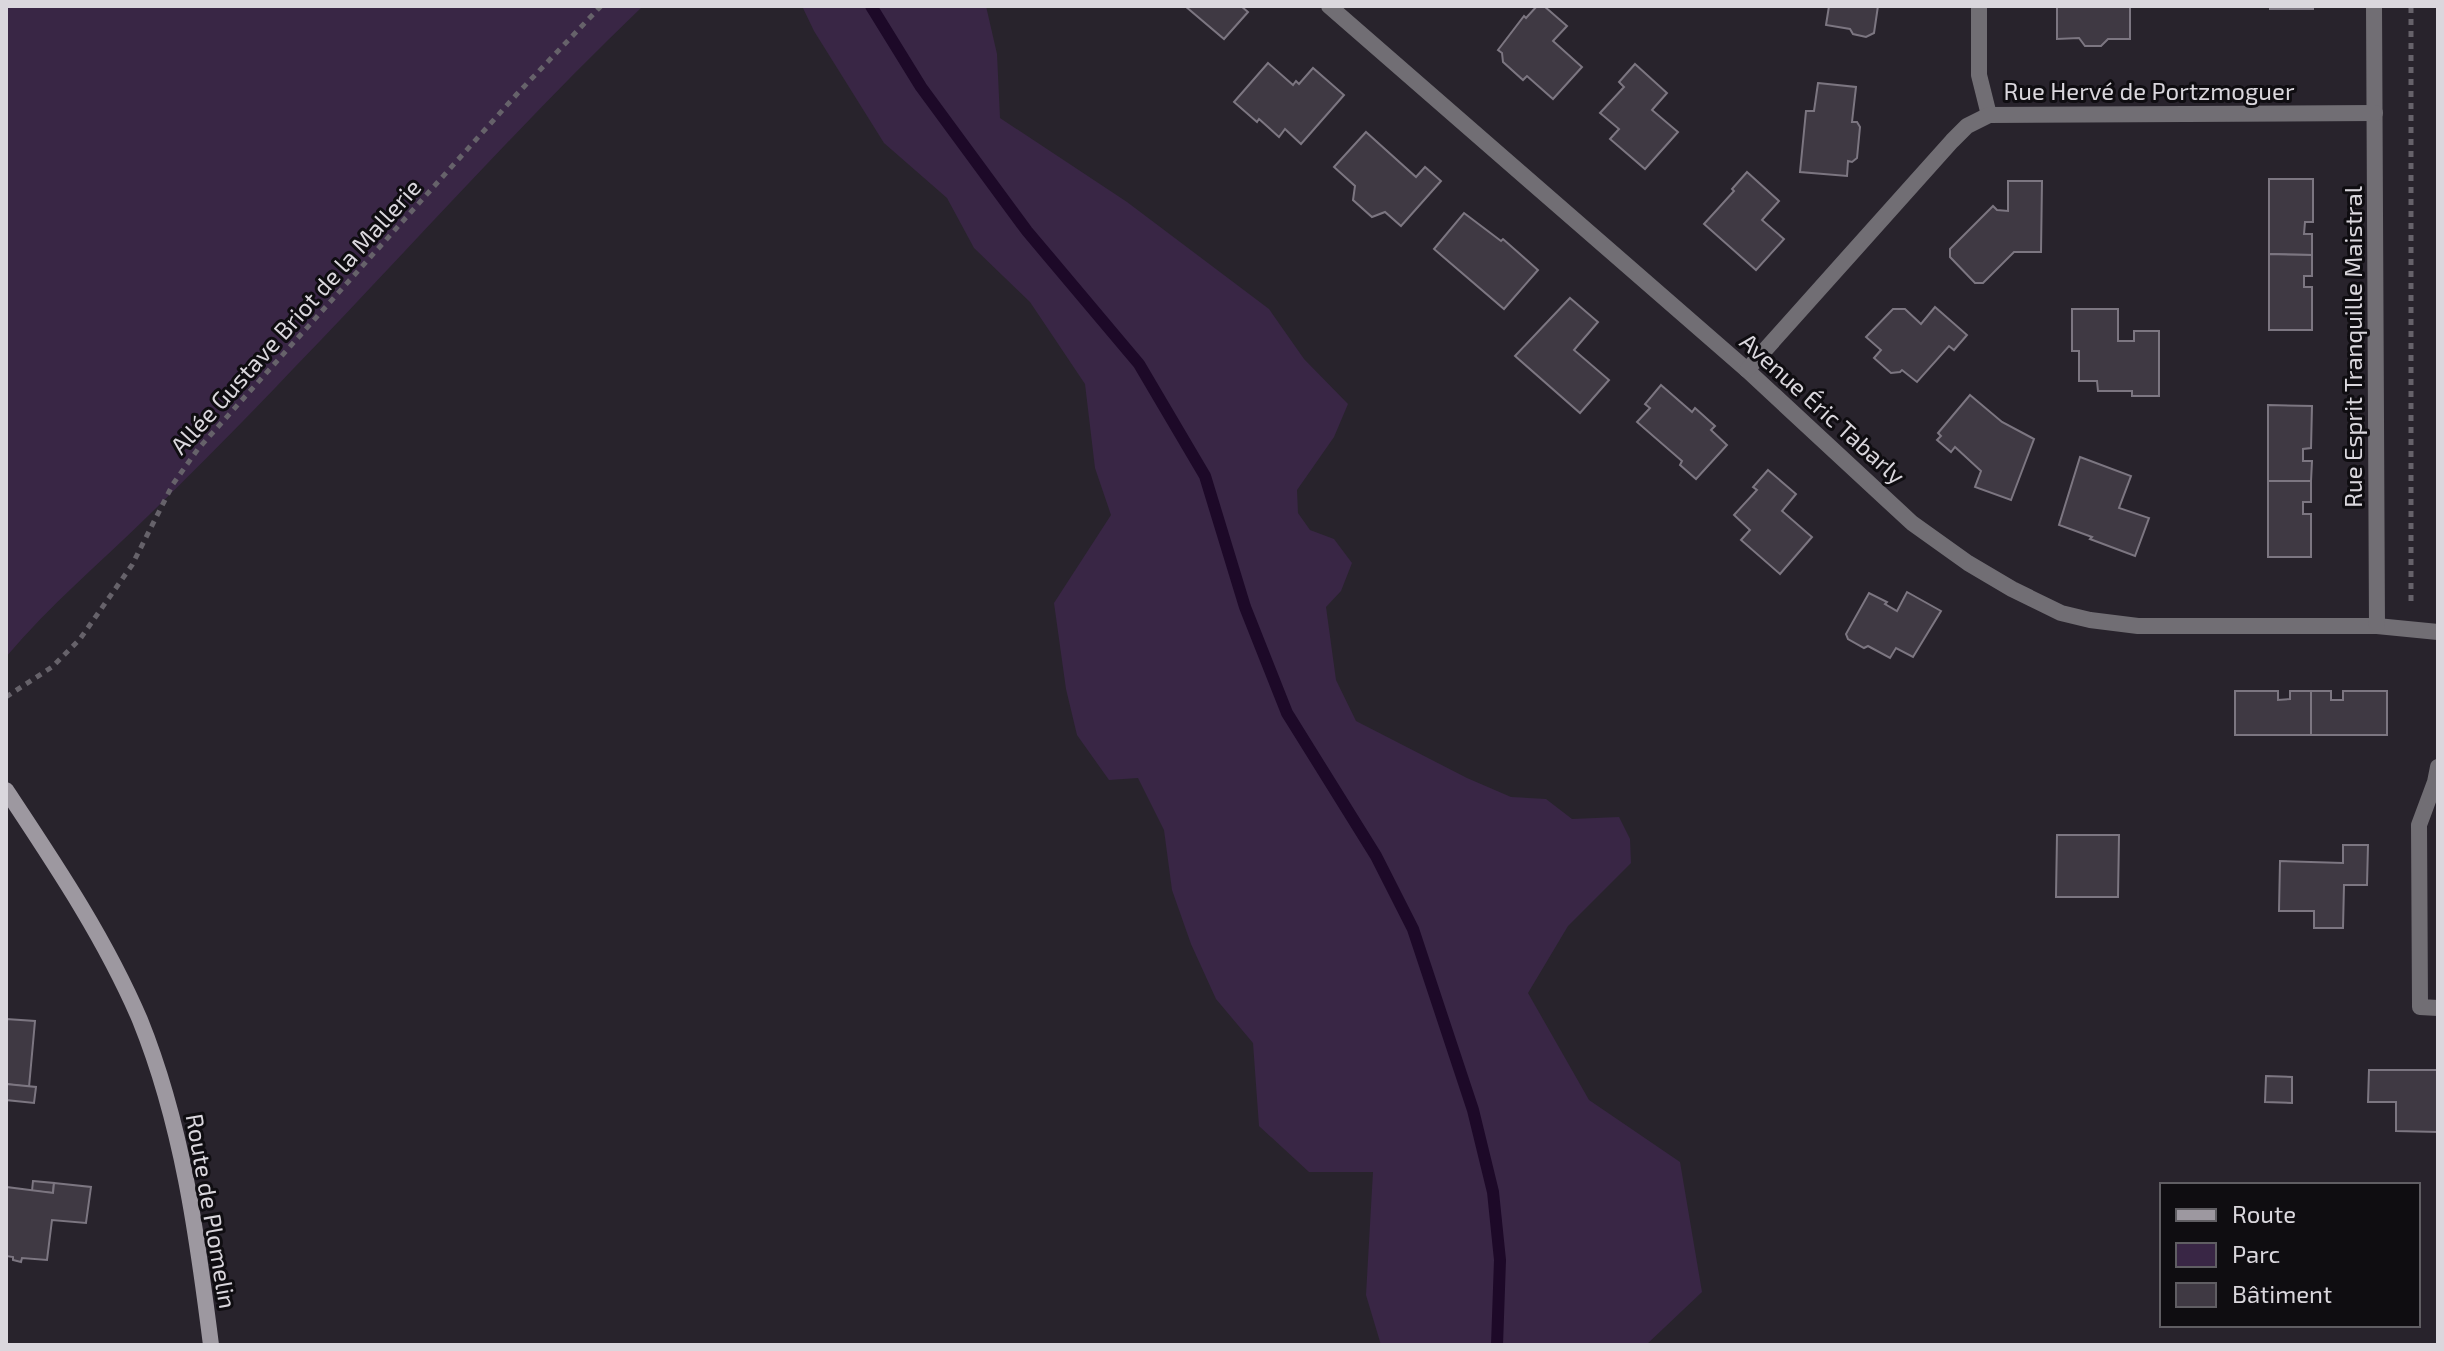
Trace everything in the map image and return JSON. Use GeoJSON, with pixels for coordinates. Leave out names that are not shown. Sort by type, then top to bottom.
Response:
{"type":"FeatureCollection","features":[{"type":"Feature","properties":{"kind":"street","name":"Avenue Éric Tabarly"},"geometry":{"type":"LineString","coordinates":[[1329,6],[1747,370],[1912,523],[1988,576],[2061,613],[2090,620],[2138,626],[2377,626]]}},
{"type":"Feature","properties":{"kind":"street"},"geometry":{"type":"LineString","coordinates":[[1979,6],[1979,75],[1989,115]]}},
{"type":"Feature","properties":{"kind":"street","name":"Rue Esprit Tranquille Maistral"},"geometry":{"type":"LineString","coordinates":[[2374,6],[2377,626]]}},
{"type":"Feature","properties":{"kind":"street","name":"Rue Hervé de Portzmoguer"},"geometry":{"type":"LineString","coordinates":[[1747,370],[1952,141],[1967,126],[1989,115],[2375,113]]}},
{"type":"Feature","properties":{"kind":"street"},"geometry":{"type":"LineString","coordinates":[[2377,626],[2438,632]]}},
{"type":"Feature","properties":{"kind":"street"},"geometry":{"type":"LineString","coordinates":[[2438,767],[2419,825],[2420,1007],[2438,1008]]}},
{"type":"Feature","properties":{"kind":"street","name":"Route de Plomelin"},"geometry":{"type":"LineString","coordinates":[[6,790],[73,891],[100,939],[152,1054],[171,1114],[191,1197],[211,1345]]}},
{"type":"Feature","properties":{"kind":"path","name":"Allée Gustave Briot de la Mallerie"},"geometry":{"type":"LineString","coordinates":[[6,697],[52,667],[80,639],[132,565],[173,484],[198,449],[517,94],[601,6]]}},
{"type":"Feature","properties":{"kind":"path"},"geometry":{"type":"LineString","coordinates":[[2411,6],[2411,629]]}},
{"type":"Feature","properties":{"kind":"green space"},"geometry":{"type":"Polygon","coordinates":[[[6,6],[643,6],[509,140],[239,425],[57,602],[6,657],[6,6]]]}},
{"type":"Feature","properties":{"kind":"green space"},"geometry":{"type":"Polygon","coordinates":[[[802,6],[986,6],[997,54],[1000,118],[1127,202],[1269,309],[1304,359],[1348,404],[1334,437],[1297,490],[1298,513],[1310,530],[1334,539],[1352,563],[1341,591],[1326,607],[1336,680],[1356,721],[1511,797],[1546,799],[1572,819],[1619,817],[1630,839],[1631,863],[1568,926],[1528,993],[1589,1100],[1680,1162],[1702,1292],[1646,1345],[1381,1345],[1366,1295],[1373,1172],[1309,1172],[1259,1126],[1253,1043],[1216,999],[1191,944],[1172,890],[1164,830],[1138,778],[1109,780],[1077,735],[1066,689],[1054,603],[1111,515],[1095,468],[1085,384],[1030,302],[974,248],[947,198],[884,143],[814,31],[802,6]]]}},
{"type":"Feature","properties":{"kind":"building"},"geometry":{"type":"Polygon","coordinates":[[[1185,6],[1241,6],[1248,12],[1224,39],[1185,6]]]}},
{"type":"Feature","properties":{"kind":"building"},"geometry":{"type":"Polygon","coordinates":[[[1537,6],[1544,6],[1567,26],[1553,41],[1582,67],[1553,99],[1527,76],[1523,80],[1503,62],[1502,53],[1498,50],[1524,16],[1526,18],[1537,6]]]}},
{"type":"Feature","properties":{"kind":"building"},"geometry":{"type":"Polygon","coordinates":[[[1829,6],[1878,6],[1874,33],[1866,37],[1853,34],[1850,29],[1826,25],[1829,6]]]}},
{"type":"Feature","properties":{"kind":"building"},"geometry":{"type":"Polygon","coordinates":[[[2057,6],[2130,6],[2130,39],[2108,39],[2101,46],[2085,46],[2079,38],[2057,39],[2057,6]]]}},
{"type":"Feature","properties":{"kind":"building"},"geometry":{"type":"Polygon","coordinates":[[[2270,6],[2313,6],[2313,9],[2270,9],[2270,6]]]}},
{"type":"Feature","properties":{"kind":"building"},"geometry":{"type":"Polygon","coordinates":[[[1268,63],[1293,85],[1296,81],[1299,84],[1313,68],[1344,95],[1301,144],[1285,129],[1279,137],[1234,102],[1268,63]]]}},
{"type":"Feature","properties":{"kind":"building"},"geometry":{"type":"Polygon","coordinates":[[[1635,64],[1667,93],[1652,110],[1678,132],[1645,169],[1610,139],[1619,129],[1600,113],[1624,87],[1619,82],[1635,64]]]}},
{"type":"Feature","properties":{"kind":"building"},"geometry":{"type":"Polygon","coordinates":[[[1818,83],[1856,87],[1852,122],[1857,122],[1860,127],[1857,158],[1848,161],[1847,176],[1800,172],[1806,111],[1814,111],[1818,83]]]}},
{"type":"Feature","properties":{"kind":"building"},"geometry":{"type":"Polygon","coordinates":[[[1366,132],[1416,177],[1425,167],[1441,181],[1401,226],[1385,212],[1372,217],[1353,200],[1355,186],[1334,167],[1366,132]]]}},
{"type":"Feature","properties":{"kind":"building"},"geometry":{"type":"Polygon","coordinates":[[[1747,172],[1779,201],[1762,220],[1784,239],[1756,270],[1704,224],[1747,172]]]}},
{"type":"Feature","properties":{"kind":"building"},"geometry":{"type":"Polygon","coordinates":[[[2269,179],[2313,179],[2313,222],[2305,222],[2304,234],[2312,234],[2312,255],[2269,254],[2269,179]]]}},
{"type":"Feature","properties":{"kind":"building"},"geometry":{"type":"Polygon","coordinates":[[[2008,181],[2042,181],[2041,252],[2014,252],[1983,283],[1975,283],[1950,257],[1950,249],[1993,206],[1997,210],[2008,211],[2008,181]]]}},
{"type":"Feature","properties":{"kind":"building"},"geometry":{"type":"Polygon","coordinates":[[[1464,213],[1501,241],[1503,239],[1538,270],[1504,309],[1434,249],[1464,213]]]}},
{"type":"Feature","properties":{"kind":"building"},"geometry":{"type":"Polygon","coordinates":[[[2269,254],[2312,255],[2312,276],[2304,276],[2304,287],[2312,287],[2312,330],[2269,330],[2269,254]]]}},
{"type":"Feature","properties":{"kind":"building"},"geometry":{"type":"Polygon","coordinates":[[[1570,298],[1598,322],[1574,350],[1609,380],[1580,413],[1515,356],[1570,298]]]}},
{"type":"Feature","properties":{"kind":"building"},"geometry":{"type":"Polygon","coordinates":[[[1935,307],[1967,335],[1954,350],[1949,346],[1917,382],[1902,370],[1891,373],[1874,358],[1881,350],[1866,337],[1893,309],[1905,309],[1921,324],[1935,307]]]}},
{"type":"Feature","properties":{"kind":"building"},"geometry":{"type":"Polygon","coordinates":[[[2072,309],[2118,309],[2118,341],[2134,341],[2134,331],[2159,331],[2159,396],[2132,396],[2132,391],[2098,391],[2097,381],[2079,381],[2079,351],[2072,351],[2072,309]]]}},
{"type":"Feature","properties":{"kind":"building"},"geometry":{"type":"Polygon","coordinates":[[[1661,385],[1692,412],[1695,408],[1715,426],[1711,430],[1727,445],[1696,479],[1680,465],[1682,461],[1637,422],[1650,408],[1645,404],[1661,385]]]}},
{"type":"Feature","properties":{"kind":"building"},"geometry":{"type":"Polygon","coordinates":[[[1970,395],[2002,422],[2034,439],[2011,500],[1975,487],[1981,471],[1955,447],[1951,452],[1937,440],[1941,436],[1938,433],[1970,395]]]}},
{"type":"Feature","properties":{"kind":"building"},"geometry":{"type":"Polygon","coordinates":[[[2268,405],[2312,406],[2311,448],[2303,449],[2303,461],[2312,461],[2311,481],[2268,481],[2268,405]]]}},
{"type":"Feature","properties":{"kind":"building"},"geometry":{"type":"Polygon","coordinates":[[[2080,457],[2131,476],[2119,508],[2149,518],[2135,556],[2059,525],[2080,457]]]}},
{"type":"Feature","properties":{"kind":"building"},"geometry":{"type":"Polygon","coordinates":[[[1768,470],[1796,494],[1782,511],[1812,537],[1780,574],[1741,540],[1750,530],[1734,515],[1757,490],[1753,487],[1768,470]]]}},
{"type":"Feature","properties":{"kind":"building"},"geometry":{"type":"Polygon","coordinates":[[[2268,481],[2311,481],[2311,502],[2303,502],[2303,514],[2311,514],[2311,557],[2268,557],[2268,481]]]}},
{"type":"Feature","properties":{"kind":"building"},"geometry":{"type":"Polygon","coordinates":[[[1907,592],[1941,611],[1913,657],[1896,648],[1890,658],[1848,639],[1846,634],[1869,593],[1897,611],[1907,592]]]}},
{"type":"Feature","properties":{"kind":"building"},"geometry":{"type":"Polygon","coordinates":[[[2235,691],[2278,691],[2278,700],[2290,699],[2290,691],[2311,691],[2311,735],[2235,735],[2235,691]]]}},
{"type":"Feature","properties":{"kind":"building"},"geometry":{"type":"Polygon","coordinates":[[[2311,691],[2331,691],[2331,700],[2343,700],[2343,691],[2387,691],[2387,735],[2311,735],[2311,691]]]}},
{"type":"Feature","properties":{"kind":"building"},"geometry":{"type":"Polygon","coordinates":[[[2057,835],[2119,835],[2118,897],[2056,897],[2057,835]]]}},
{"type":"Feature","properties":{"kind":"building"},"geometry":{"type":"Polygon","coordinates":[[[2343,845],[2368,845],[2367,885],[2344,885],[2343,928],[2314,928],[2314,911],[2279,911],[2280,861],[2343,863],[2343,845]]]}},
{"type":"Feature","properties":{"kind":"building"},"geometry":{"type":"Polygon","coordinates":[[[6,1019],[35,1021],[29,1087],[6,1084],[6,1019]]]}},
{"type":"Feature","properties":{"kind":"building"},"geometry":{"type":"Polygon","coordinates":[[[2369,1070],[2438,1070],[2438,1132],[2396,1131],[2396,1102],[2368,1102],[2369,1070]]]}},
{"type":"Feature","properties":{"kind":"building"},"geometry":{"type":"Polygon","coordinates":[[[2266,1076],[2292,1077],[2292,1103],[2265,1102],[2266,1076]]]}},
{"type":"Feature","properties":{"kind":"building"},"geometry":{"type":"Polygon","coordinates":[[[6,1084],[36,1087],[34,1103],[6,1100],[6,1084]]]}},
{"type":"Feature","properties":{"kind":"building"},"geometry":{"type":"Polygon","coordinates":[[[33,1181],[54,1183],[53,1193],[32,1191],[33,1181]]]}},
{"type":"Feature","properties":{"kind":"building"},"geometry":{"type":"Polygon","coordinates":[[[54,1183],[91,1187],[86,1223],[52,1220],[47,1260],[22,1258],[21,1262],[6,1256],[6,1187],[53,1193],[54,1183]]]}},
{"type":"Feature","properties":{"kind":"waterway"},"geometry":{"type":"LineString","coordinates":[[871,6],[921,87],[1027,231],[1139,364],[1205,476],[1245,607],[1287,713],[1376,856],[1413,929],[1473,1110],[1493,1192],[1500,1260],[1497,1345]]}}]}
